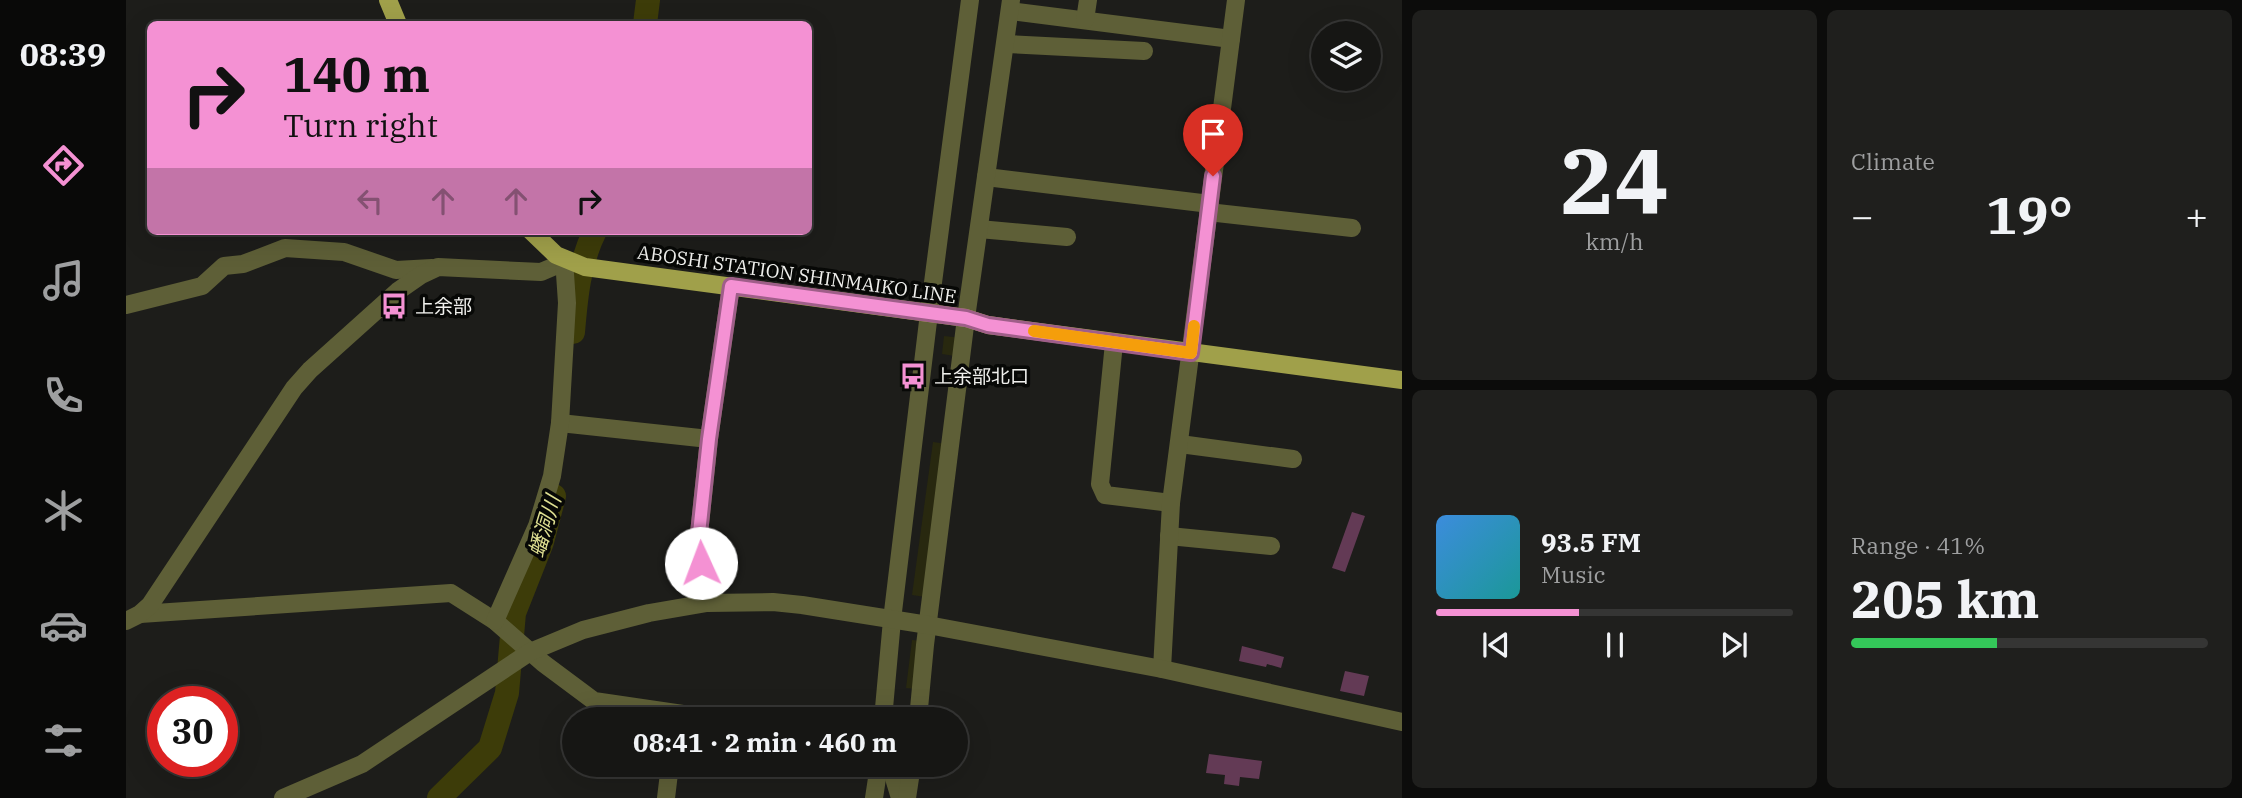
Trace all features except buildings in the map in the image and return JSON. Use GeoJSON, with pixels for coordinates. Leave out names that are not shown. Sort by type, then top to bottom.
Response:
{"type":"FeatureCollection","features":[{"type":"Feature","properties":{"kind":"main road"},"geometry":{"type":"LineString","coordinates":[[387,0],[397,21]]}},
{"type":"Feature","properties":{"kind":"main road"},"geometry":{"type":"LineString","coordinates":[[535,235],[556,254],[574,263]]}},
{"type":"Feature","properties":{"kind":"main road","name":"ABOSHI STATION SHINMAIKO LINE"},"geometry":{"type":"LineString","coordinates":[[574,263],[966,318],[988,325],[1114,343],[1402,380]]}},
{"type":"Feature","properties":{"kind":"street"},"geometry":{"type":"LineString","coordinates":[[884,707],[929,313],[970,0]]}},
{"type":"Feature","properties":{"kind":"street"},"geometry":{"type":"LineString","coordinates":[[1085,20],[1088,0]]}},
{"type":"Feature","properties":{"kind":"street"},"geometry":{"type":"LineString","coordinates":[[1162,669],[1171,503],[1236,0]]}},
{"type":"Feature","properties":{"kind":"street"},"geometry":{"type":"LineString","coordinates":[[919,707],[966,318],[1011,6],[1085,20],[1231,39]]}},
{"type":"Feature","properties":{"kind":"street"},"geometry":{"type":"LineString","coordinates":[[1006,44],[1144,51]]}},
{"type":"Feature","properties":{"kind":"street"},"geometry":{"type":"LineString","coordinates":[[986,177],[1352,228]]}},
{"type":"Feature","properties":{"kind":"street"},"geometry":{"type":"LineString","coordinates":[[979,229],[1067,237]]}},
{"type":"Feature","properties":{"kind":"street"},"geometry":{"type":"LineString","coordinates":[[126,305],[202,286],[224,266],[243,264],[285,248],[344,252],[396,270],[438,267],[541,272],[555,266],[574,263],[567,303],[569,423],[537,526],[495,621]]}},
{"type":"Feature","properties":{"kind":"street"},"geometry":{"type":"LineString","coordinates":[[130,616],[155,598],[299,382],[398,291],[438,267]]}},
{"type":"Feature","properties":{"kind":"street"},"geometry":{"type":"LineString","coordinates":[[707,603],[698,543],[709,439],[731,286]]}},
{"type":"Feature","properties":{"kind":"street"},"geometry":{"type":"LineString","coordinates":[[1114,343],[1100,484],[1105,495],[1171,503]]}},
{"type":"Feature","properties":{"kind":"street"},"geometry":{"type":"LineString","coordinates":[[569,423],[709,439]]}},
{"type":"Feature","properties":{"kind":"street"},"geometry":{"type":"LineString","coordinates":[[1180,444],[1293,458]]}},
{"type":"Feature","properties":{"kind":"street"},"geometry":{"type":"LineString","coordinates":[[1169,536],[1270,546]]}},
{"type":"Feature","properties":{"kind":"street"},"geometry":{"type":"LineString","coordinates":[[130,616],[451,593],[495,621],[536,657],[594,701],[625,707]]}},
{"type":"Feature","properties":{"kind":"street"},"geometry":{"type":"LineString","coordinates":[[283,798],[362,764],[536,657],[559,639],[608,622],[649,612],[707,603],[740,601],[792,604],[928,625],[1162,669],[1402,722]]}},
{"type":"Feature","properties":{"kind":"street"},"geometry":{"type":"LineString","coordinates":[[666,798],[669,777]]}},
{"type":"Feature","properties":{"kind":"street"},"geometry":{"type":"LineString","coordinates":[[874,798],[877,777]]}},
{"type":"Feature","properties":{"kind":"street"},"geometry":{"type":"LineString","coordinates":[[894,777],[900,798]]}},
{"type":"Feature","properties":{"kind":"street"},"geometry":{"type":"LineString","coordinates":[[907,798],[910,777]]}},
{"type":"Feature","properties":{"kind":"shaded area"},"geometry":{"type":"Polygon","coordinates":[[[944,336],[963,338],[961,357],[942,354],[944,336]]]}},
{"type":"Feature","properties":{"kind":"shaded area"},"geometry":{"type":"Polygon","coordinates":[[[933,442],[953,445],[932,598],[912,595],[933,442]]]}},
{"type":"Feature","properties":{"kind":"shaded area"},"geometry":{"type":"Polygon","coordinates":[[[912,640],[922,641],[917,689],[906,688],[912,640]]]}},
{"type":"Feature","properties":{"kind":"waterway","name":"蟠洞川"},"geometry":{"type":"LineString","coordinates":[[645,21],[648,0]]}},
{"type":"Feature","properties":{"kind":"waterway","name":"蟠洞川"},"geometry":{"type":"LineString","coordinates":[[573,332],[582,268],[593,235]]}},
{"type":"Feature","properties":{"kind":"waterway","name":"蟠洞川"},"geometry":{"type":"LineString","coordinates":[[439,798],[490,748],[507,693],[514,613],[542,542],[554,496]]}},
{"type":"Feature","properties":{"kind":"slow traffic"},"geometry":{"type":"LineString","coordinates":[[1034,331],[1191,353],[1194,326]]}},
{"type":"Feature","properties":{"kind":"place","name":"上余部"},"geometry":{"type":"Point","coordinates":[394,306]}},
{"type":"Feature","properties":{"kind":"place","name":"上余部北口"},"geometry":{"type":"Point","coordinates":[913,376]}},
{"type":"Feature","properties":{"kind":"route"},"geometry":{"type":"LineString","coordinates":[[701,563],[698,543],[709,439],[731,286],[966,318],[988,325],[1191,353],[1213,176]]}}]}
